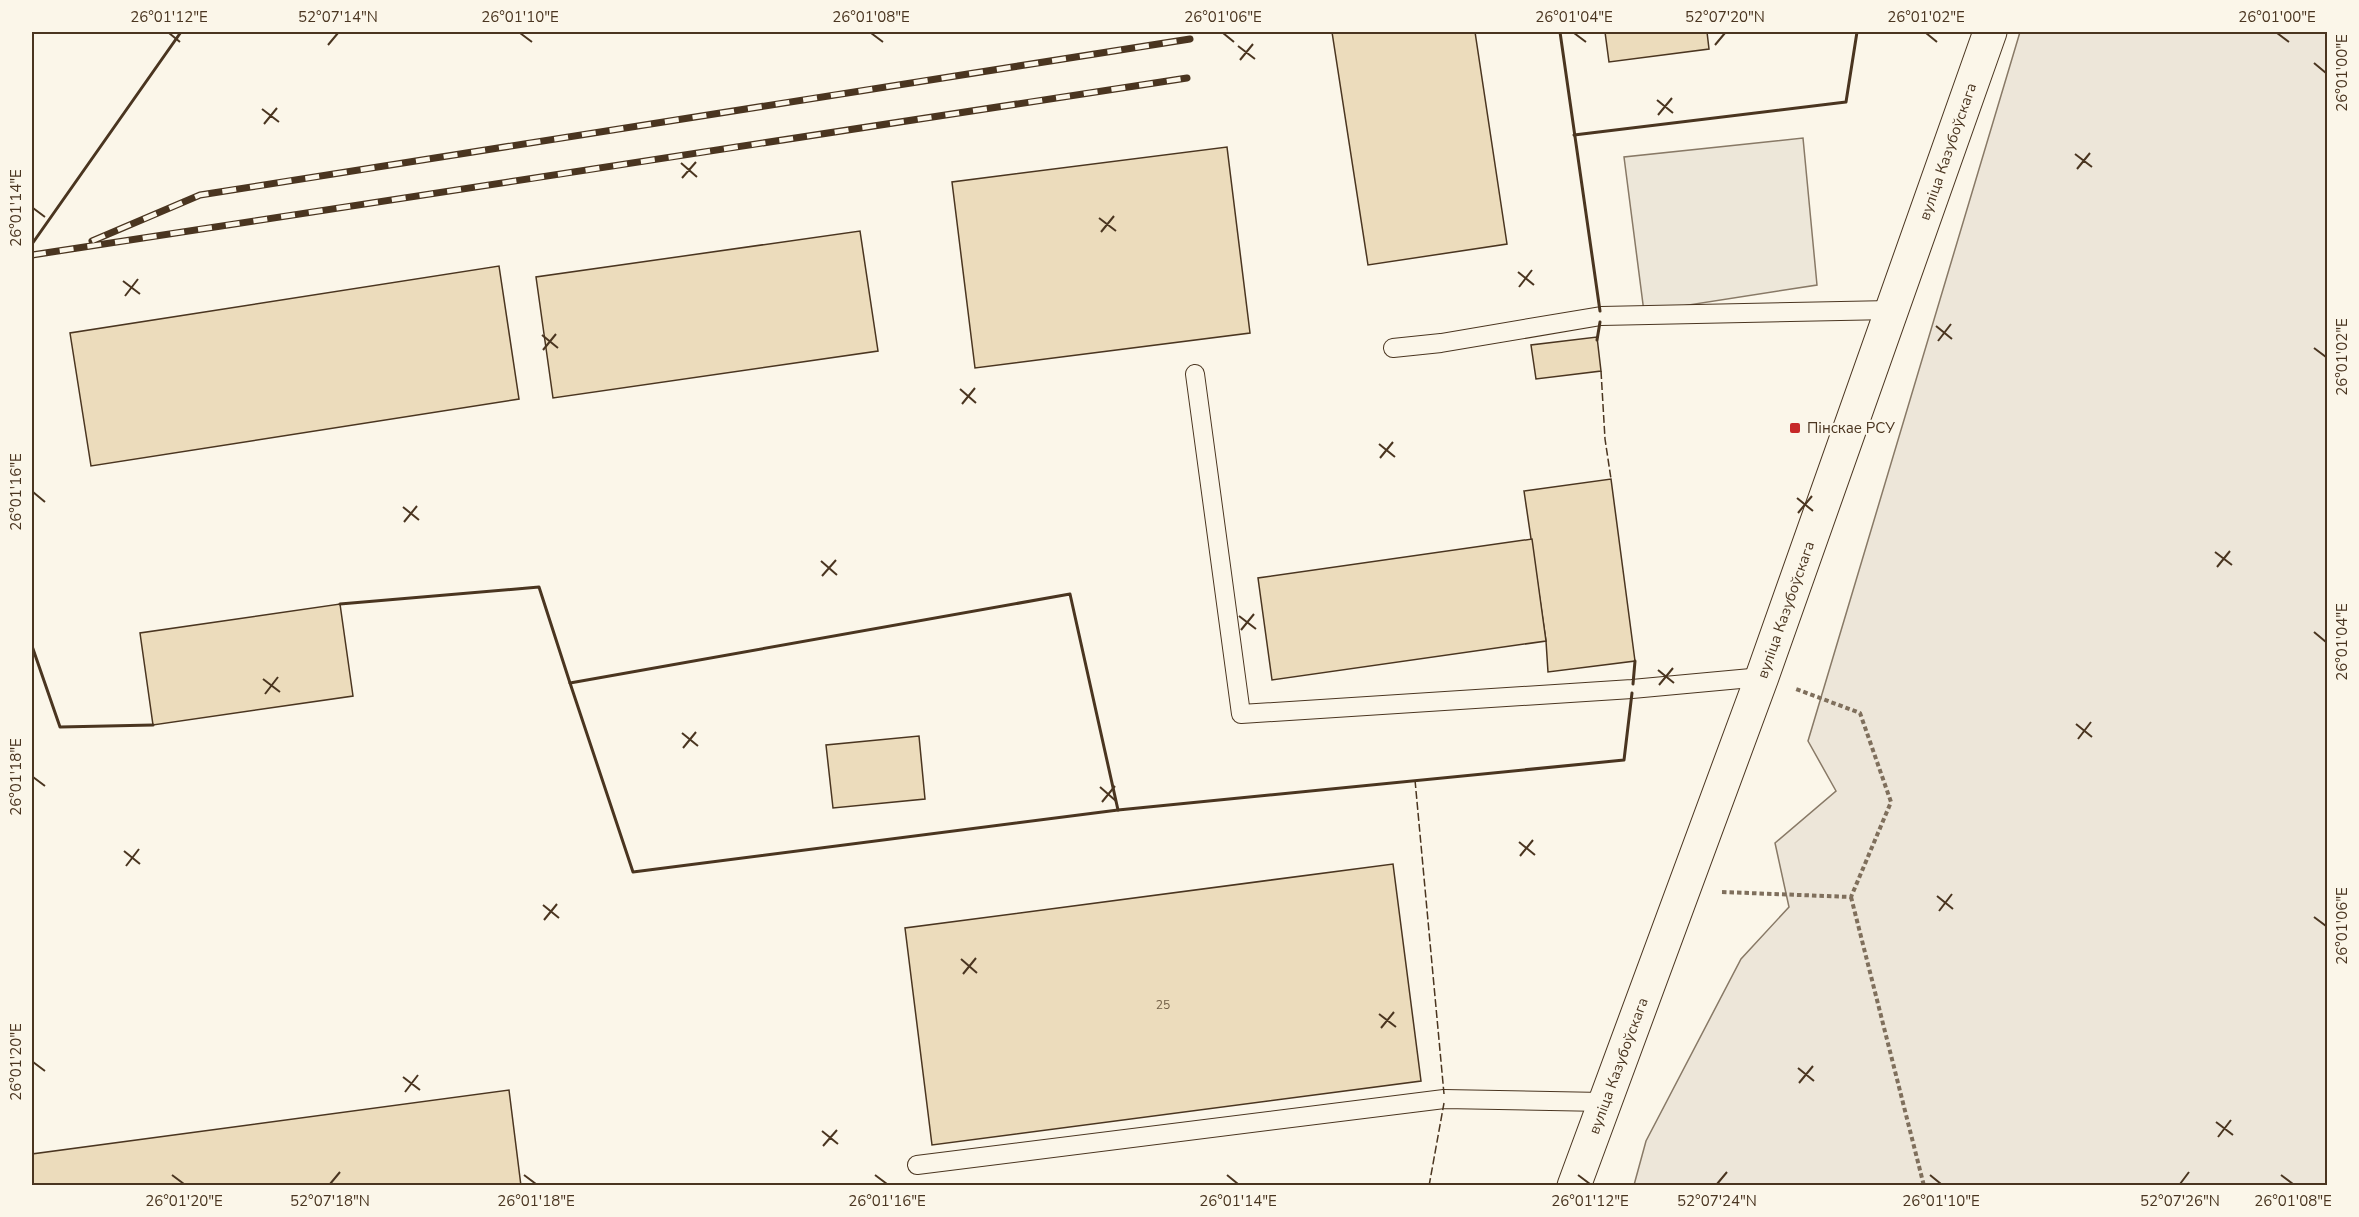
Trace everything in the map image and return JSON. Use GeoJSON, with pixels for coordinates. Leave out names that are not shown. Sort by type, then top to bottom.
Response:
{"type":"FeatureCollection","features":[{"type":"Feature","properties":{"kind":"street","name":"вуліца Казубоўскага"},"geometry":{"type":"LineString","coordinates":[[1574,1185],[1762,677],[1990,32]]}},
{"type":"Feature","properties":{"kind":"lane"},"geometry":{"type":"LineString","coordinates":[[1393,348],[1601,316],[1891,310]]}},
{"type":"Feature","properties":{"kind":"lane"},"geometry":{"type":"LineString","coordinates":[[1195,374],[1241,714],[1762,677]]}},
{"type":"Feature","properties":{"kind":"lane"},"geometry":{"type":"LineString","coordinates":[[918,1165],[1444,1099],[1603,1102]]}},
{"type":"Feature","properties":{"kind":"path"},"geometry":{"type":"LineString","coordinates":[[1762,677],[1860,713],[1891,802],[1851,897],[1924,1185]]}},
{"type":"Feature","properties":{"kind":"path"},"geometry":{"type":"LineString","coordinates":[[1682,890],[1851,897]]}},
{"type":"Feature","properties":{"kind":"shaded area"},"geometry":{"type":"Polygon","coordinates":[[[2020,32],[2327,32],[2327,1185],[1634,1185],[1646,1141],[1741,959],[1789,907],[1775,843],[1836,791],[1808,741],[2020,32]]]}},
{"type":"Feature","properties":{"kind":"shaded area"},"geometry":{"type":"Polygon","coordinates":[[[1803,138],[1817,285],[1644,312],[1624,157],[1803,138]]]}},
{"type":"Feature","properties":{"kind":"building"},"geometry":{"type":"Polygon","coordinates":[[[1332,32],[1475,32],[1507,244],[1368,265],[1332,32]]]}},
{"type":"Feature","properties":{"kind":"building"},"geometry":{"type":"Polygon","coordinates":[[[1605,32],[1707,32],[1709,49],[1609,62],[1605,32]]]}},
{"type":"Feature","properties":{"kind":"building"},"geometry":{"type":"Polygon","coordinates":[[[1227,147],[1250,333],[975,368],[952,182],[1227,147]]]}},
{"type":"Feature","properties":{"kind":"building"},"geometry":{"type":"Polygon","coordinates":[[[860,231],[878,351],[553,398],[536,277],[860,231]]]}},
{"type":"Feature","properties":{"kind":"building"},"geometry":{"type":"Polygon","coordinates":[[[499,266],[519,399],[91,466],[70,333],[499,266]]]}},
{"type":"Feature","properties":{"kind":"building"},"geometry":{"type":"Polygon","coordinates":[[[1597,337],[1601,371],[1536,379],[1531,345],[1597,337]]]}},
{"type":"Feature","properties":{"kind":"building"},"geometry":{"type":"Polygon","coordinates":[[[1611,479],[1635,661],[1548,672],[1546,641],[1524,491],[1611,479]]]}},
{"type":"Feature","properties":{"kind":"building"},"geometry":{"type":"Polygon","coordinates":[[[1532,539],[1546,641],[1272,680],[1258,578],[1532,539]]]}},
{"type":"Feature","properties":{"kind":"building"},"geometry":{"type":"Polygon","coordinates":[[[340,604],[353,696],[153,725],[140,633],[340,604]]]}},
{"type":"Feature","properties":{"kind":"building"},"geometry":{"type":"Polygon","coordinates":[[[919,736],[925,799],[833,808],[826,745],[919,736]]]}},
{"type":"Feature","properties":{"kind":"building"},"geometry":{"type":"Polygon","coordinates":[[[1393,864],[1421,1081],[932,1145],[905,928],[1393,864]]]}},
{"type":"Feature","properties":{"kind":"building"},"geometry":{"type":"Polygon","coordinates":[[[509,1090],[521,1186],[32,1186],[32,1154],[509,1090]]]}},
{"type":"Feature","properties":{"kind":"railway"},"geometry":{"type":"LineString","coordinates":[[92,241],[200,195],[1190,39]]}},
{"type":"Feature","properties":{"kind":"railway"},"geometry":{"type":"LineString","coordinates":[[32,255],[1187,78]]}},
{"type":"Feature","properties":{"kind":"fence"},"geometry":{"type":"LineString","coordinates":[[1601,371],[1605,439],[1611,479]]}},
{"type":"Feature","properties":{"kind":"fence"},"geometry":{"type":"LineString","coordinates":[[1415,780],[1444,1094]]}},
{"type":"Feature","properties":{"kind":"fence"},"geometry":{"type":"LineString","coordinates":[[1429,1186],[1444,1103]]}},
{"type":"Feature","properties":{"kind":"wall"},"geometry":{"type":"LineString","coordinates":[[32,244],[181,32]]}},
{"type":"Feature","properties":{"kind":"wall"},"geometry":{"type":"LineString","coordinates":[[1560,32],[1600,311]]}},
{"type":"Feature","properties":{"kind":"wall"},"geometry":{"type":"LineString","coordinates":[[1574,135],[1846,102],[1857,32]]}},
{"type":"Feature","properties":{"kind":"wall"},"geometry":{"type":"LineString","coordinates":[[1597,340],[1600,322]]}},
{"type":"Feature","properties":{"kind":"wall"},"geometry":{"type":"LineString","coordinates":[[340,604],[539,587],[570,683],[1070,594],[1118,810],[1624,760],[1632,693]]}},
{"type":"Feature","properties":{"kind":"wall"},"geometry":{"type":"LineString","coordinates":[[32,646],[60,727],[153,725]]}},
{"type":"Feature","properties":{"kind":"wall"},"geometry":{"type":"LineString","coordinates":[[1633,684],[1635,661]]}},
{"type":"Feature","properties":{"kind":"wall"},"geometry":{"type":"LineString","coordinates":[[570,683],[633,872],[1118,810]]}},
{"type":"Feature","properties":{"kind":"place","name":"Пінскае РСУ"},"geometry":{"type":"Point","coordinates":[1795,428]}}]}
